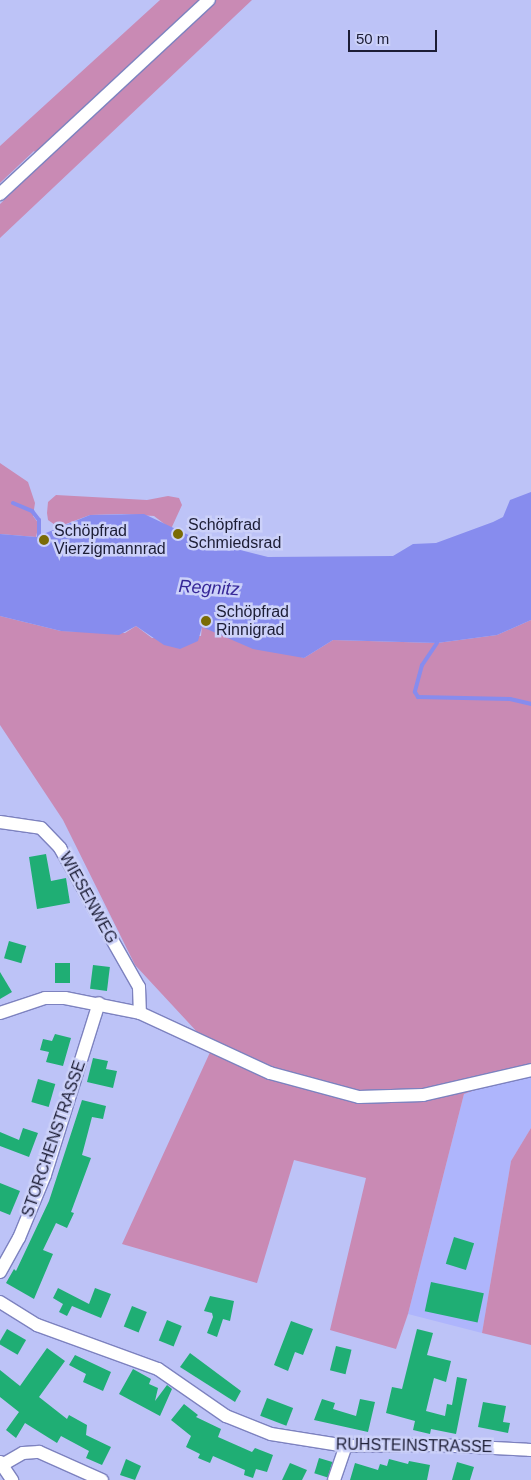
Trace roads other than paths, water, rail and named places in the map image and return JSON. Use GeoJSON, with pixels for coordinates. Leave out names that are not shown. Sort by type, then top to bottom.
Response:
{"type":"FeatureCollection","features":[{"type":"Feature","properties":{"kind":"street"},"geometry":{"type":"LineString","coordinates":[[0,194],[209,0]]}},
{"type":"Feature","properties":{"kind":"street","name":"WIESENWEG"},"geometry":{"type":"LineString","coordinates":[[0,822],[41,828],[60,848],[139,987],[140,1013]]}},
{"type":"Feature","properties":{"kind":"street"},"geometry":{"type":"LineString","coordinates":[[0,1012],[45,998],[99,1003],[140,1013],[270,1073],[359,1097],[423,1095],[531,1070]]}},
{"type":"Feature","properties":{"kind":"street","name":"STORCHENSTRASSE"},"geometry":{"type":"LineString","coordinates":[[0,1272],[19,1238],[45,1175],[99,1003]]}},
{"type":"Feature","properties":{"kind":"street","name":"RUHSTEINSTRASSE"},"geometry":{"type":"LineString","coordinates":[[0,1302],[37,1325],[158,1369],[226,1416],[270,1434],[346,1446],[436,1445],[531,1450]]}},
{"type":"Feature","properties":{"kind":"street"},"geometry":{"type":"LineString","coordinates":[[334,1480],[346,1446]]}},
{"type":"Feature","properties":{"kind":"street"},"geometry":{"type":"LineString","coordinates":[[12,1480],[1,1463],[23,1453],[39,1452],[102,1480]]}},
{"type":"Feature","properties":{"kind":"water","name":"Regnitz"},"geometry":{"type":"Polygon","coordinates":[[[531,492],[531,620],[497,635],[437,643],[333,640],[304,658],[253,649],[202,627],[198,641],[180,649],[164,645],[136,626],[119,635],[61,631],[0,616],[0,534],[36,537],[90,515],[144,514],[197,539],[268,557],[393,556],[413,544],[436,543],[493,522],[503,517],[510,500],[531,492]]]}},
{"type":"Feature","properties":{"kind":"waterway"},"geometry":{"type":"LineString","coordinates":[[13,503],[32,511],[39,520],[39,538]]}},
{"type":"Feature","properties":{"kind":"waterway"},"geometry":{"type":"LineString","coordinates":[[437,643],[422,665],[415,692],[418,697],[510,699],[531,704]]}},
{"type":"Feature","properties":{"kind":"place","name":"Schöpfrad Schmiedsrad"},"geometry":{"type":"Point","coordinates":[178,534]}},
{"type":"Feature","properties":{"kind":"place","name":"Schöpfrad Vierzigmannrad"},"geometry":{"type":"Point","coordinates":[44,540]}},
{"type":"Feature","properties":{"kind":"place","name":"Schöpfrad Rinnigrad"},"geometry":{"type":"Point","coordinates":[206,621]}}]}
